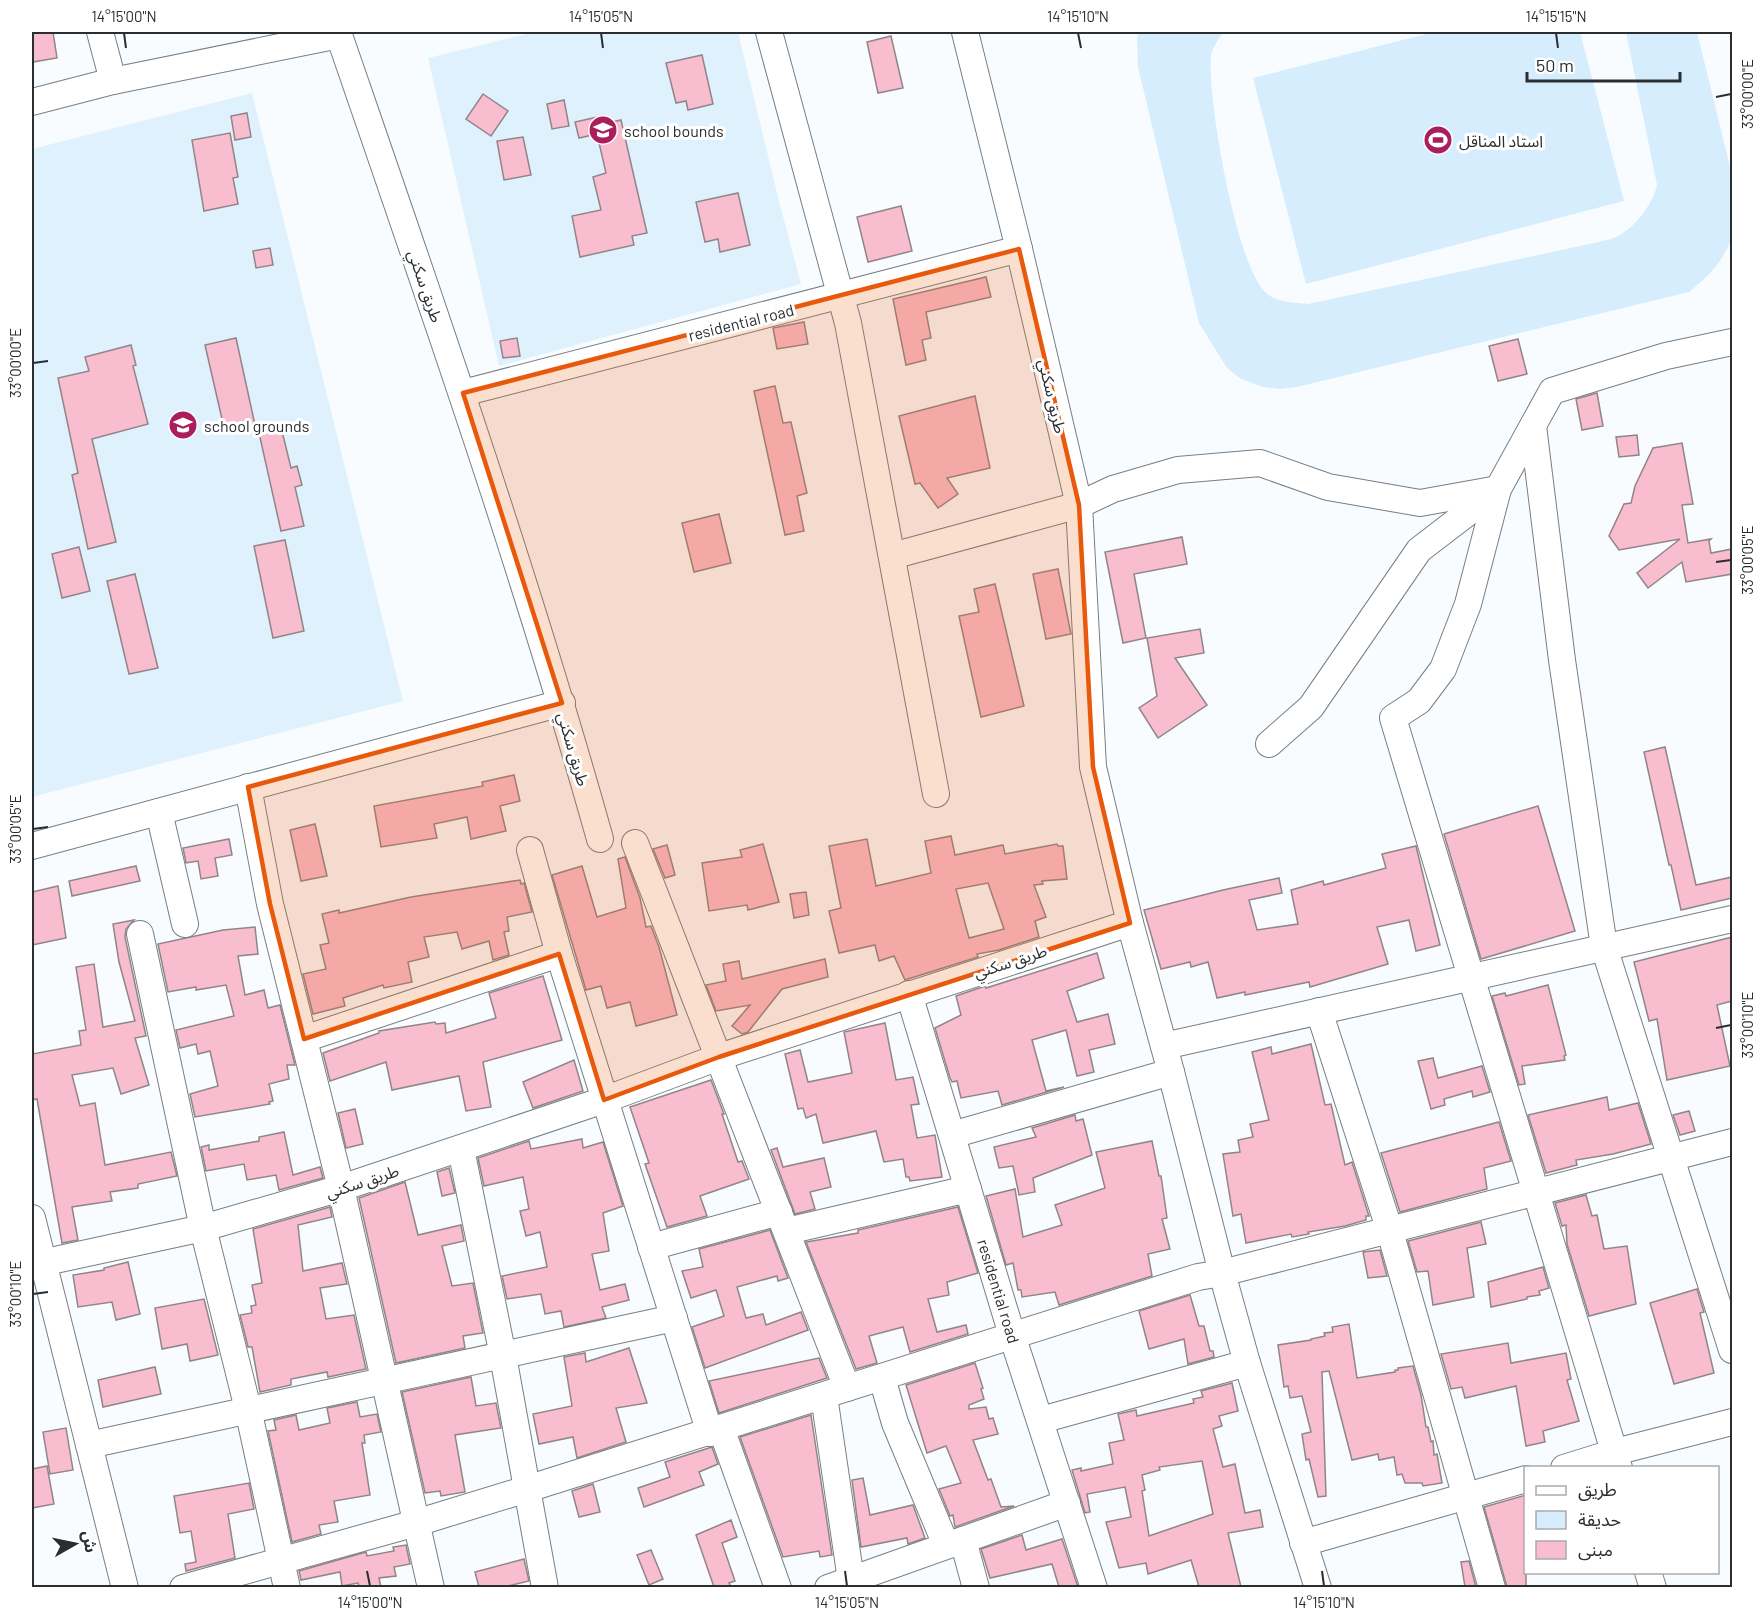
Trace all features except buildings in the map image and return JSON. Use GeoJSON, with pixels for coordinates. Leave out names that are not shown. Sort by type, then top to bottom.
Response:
{"type":"FeatureCollection","features":[{"type":"Feature","properties":{"kind":"street"},"geometry":{"type":"LineString","coordinates":[[100,32],[113,81]]}},
{"type":"Feature","properties":{"kind":"street"},"geometry":{"type":"LineString","coordinates":[[287,32],[348,33]]}},
{"type":"Feature","properties":{"kind":"street"},"geometry":{"type":"LineString","coordinates":[[770,32],[848,323],[936,794]]}},
{"type":"Feature","properties":{"kind":"street","name":"طريق سكني"},"geometry":{"type":"LineString","coordinates":[[965,32],[1079,505],[1093,767],[1130,923],[1222,1273],[1247,1363],[1318,1587]]}},
{"type":"Feature","properties":{"kind":"street"},"geometry":{"type":"LineString","coordinates":[[32,102],[113,81],[348,33]]}},
{"type":"Feature","properties":{"kind":"street","name":"طريق سكني"},"geometry":{"type":"LineString","coordinates":[[348,33],[562,703],[600,839]]}},
{"type":"Feature","properties":{"kind":"street","name":"residential road"},"geometry":{"type":"LineString","coordinates":[[462,393],[1019,249]]}},
{"type":"Feature","properties":{"kind":"street"},"geometry":{"type":"LineString","coordinates":[[1617,1460],[1393,718],[1419,701],[1443,669],[1468,604],[1498,489],[1552,391],[1666,356],[1732,342]]}},
{"type":"Feature","properties":{"kind":"street"},"geometry":{"type":"LineString","coordinates":[[1533,426],[1562,660],[1604,947],[1732,1350]]}},
{"type":"Feature","properties":{"kind":"street"},"geometry":{"type":"LineString","coordinates":[[892,556],[1079,505],[1113,489],[1178,470],[1260,463],[1328,487],[1420,503],[1498,489]]}},
{"type":"Feature","properties":{"kind":"street"},"geometry":{"type":"LineString","coordinates":[[1269,744],[1311,707],[1419,550],[1498,489]]}},
{"type":"Feature","properties":{"kind":"street"},"geometry":{"type":"LineString","coordinates":[[32,846],[562,703]]}},
{"type":"Feature","properties":{"kind":"street"},"geometry":{"type":"LineString","coordinates":[[248,788],[270,904],[341,1188],[431,1587]]}},
{"type":"Feature","properties":{"kind":"street"},"geometry":{"type":"LineString","coordinates":[[159,812],[185,924]]}},
{"type":"Feature","properties":{"kind":"street"},"geometry":{"type":"LineString","coordinates":[[635,843],[783,1222],[836,1392],[839,1584],[1066,1503]]}},
{"type":"Feature","properties":{"kind":"street"},"geometry":{"type":"LineString","coordinates":[[530,850],[559,954],[674,1318],[778,1587]]}},
{"type":"Feature","properties":{"kind":"street"},"geometry":{"type":"LineString","coordinates":[[1164,1046],[1732,919]]}},
{"type":"Feature","properties":{"kind":"street","name":"طريق سكني"},"geometry":{"type":"LineString","coordinates":[[37,1263],[203,1228],[341,1188],[604,1100],[719,1057],[1130,923]]}},
{"type":"Feature","properties":{"kind":"street"},"geometry":{"type":"LineString","coordinates":[[140,934],[203,1228],[248,1409],[287,1587]]}},
{"type":"Feature","properties":{"kind":"street"},"geometry":{"type":"LineString","coordinates":[[304,1039],[559,954]]}},
{"type":"Feature","properties":{"kind":"street","name":"residential road"},"geometry":{"type":"LineString","coordinates":[[909,994],[1012,1335],[1094,1587]]}},
{"type":"Feature","properties":{"kind":"street"},"geometry":{"type":"LineString","coordinates":[[1318,1011],[1389,1228],[1492,1587]]}},
{"type":"Feature","properties":{"kind":"street"},"geometry":{"type":"LineString","coordinates":[[952,1136],[1171,1072]]}},
{"type":"Feature","properties":{"kind":"street"},"geometry":{"type":"LineString","coordinates":[[183,1587],[416,1523],[716,1431],[1198,1277],[1222,1273],[1389,1228],[1732,1142]]}},
{"type":"Feature","properties":{"kind":"street"},"geometry":{"type":"LineString","coordinates":[[461,1149],[503,1356],[545,1587]]}},
{"type":"Feature","properties":{"kind":"street"},"geometry":{"type":"LineString","coordinates":[[651,1247],[968,1189]]}},
{"type":"Feature","properties":{"kind":"street"},"geometry":{"type":"LineString","coordinates":[[32,1218],[37,1263],[89,1445],[125,1587]]}},
{"type":"Feature","properties":{"kind":"street"},"geometry":{"type":"LineString","coordinates":[[89,1445],[674,1318]]}},
{"type":"Feature","properties":{"kind":"street"},"geometry":{"type":"LineString","coordinates":[[1041,1420],[1247,1363]]}},
{"type":"Feature","properties":{"kind":"street"},"geometry":{"type":"LineString","coordinates":[[882,1378],[895,1423],[976,1587]]}},
{"type":"Feature","properties":{"kind":"street"},"geometry":{"type":"LineString","coordinates":[[1572,1466],[1617,1460],[1732,1422]]}},
{"type":"Feature","properties":{"kind":"street"},"geometry":{"type":"LineString","coordinates":[[1303,1543],[1524,1480]]}},
{"type":"Feature","properties":{"kind":"highlighted area"},"geometry":{"type":"Polygon","coordinates":[[[1019,249],[1079,505],[1093,767],[1130,923],[719,1057],[604,1100],[559,954],[304,1039],[270,904],[248,787],[562,703],[463,393],[1019,249]]]}},
{"type":"Feature","properties":{"kind":"shaded area","name":"school bounds"},"geometry":{"type":"Polygon","coordinates":[[[535,32],[738,32],[801,284],[499,366],[428,58],[535,32]]]}},
{"type":"Feature","properties":{"kind":"shaded area","name":"school grounds"},"geometry":{"type":"Polygon","coordinates":[[[252,93],[403,701],[32,797],[32,149],[252,93]]]}},
{"type":"Feature","properties":{"kind":"green space"},"geometry":{"type":"Polygon","coordinates":[[[1139,32],[1223,32],[1211,56],[1211,77],[1226,179],[1234,216],[1254,276],[1269,296],[1279,300],[1308,304],[1599,242],[1614,238],[1624,232],[1637,221],[1647,207],[1657,185],[1626,32],[1697,32],[1732,175],[1732,236],[1729,245],[1715,267],[1689,292],[1297,387],[1281,389],[1263,387],[1241,379],[1227,368],[1199,323],[1138,67],[1137,38],[1139,32]]]}},
{"type":"Feature","properties":{"kind":"green space","name":"استاد المناقل"},"geometry":{"type":"Polygon","coordinates":[[[1434,32],[1580,32],[1624,201],[1306,284],[1253,78],[1434,32]]]}},
{"type":"Feature","properties":{"kind":"place","name":"school bounds"},"geometry":{"type":"Point","coordinates":[603,130]}},
{"type":"Feature","properties":{"kind":"place","name":"استاد المناقل"},"geometry":{"type":"Point","coordinates":[1438,140]}},
{"type":"Feature","properties":{"kind":"place","name":"school grounds"},"geometry":{"type":"Point","coordinates":[183,425]}}]}
